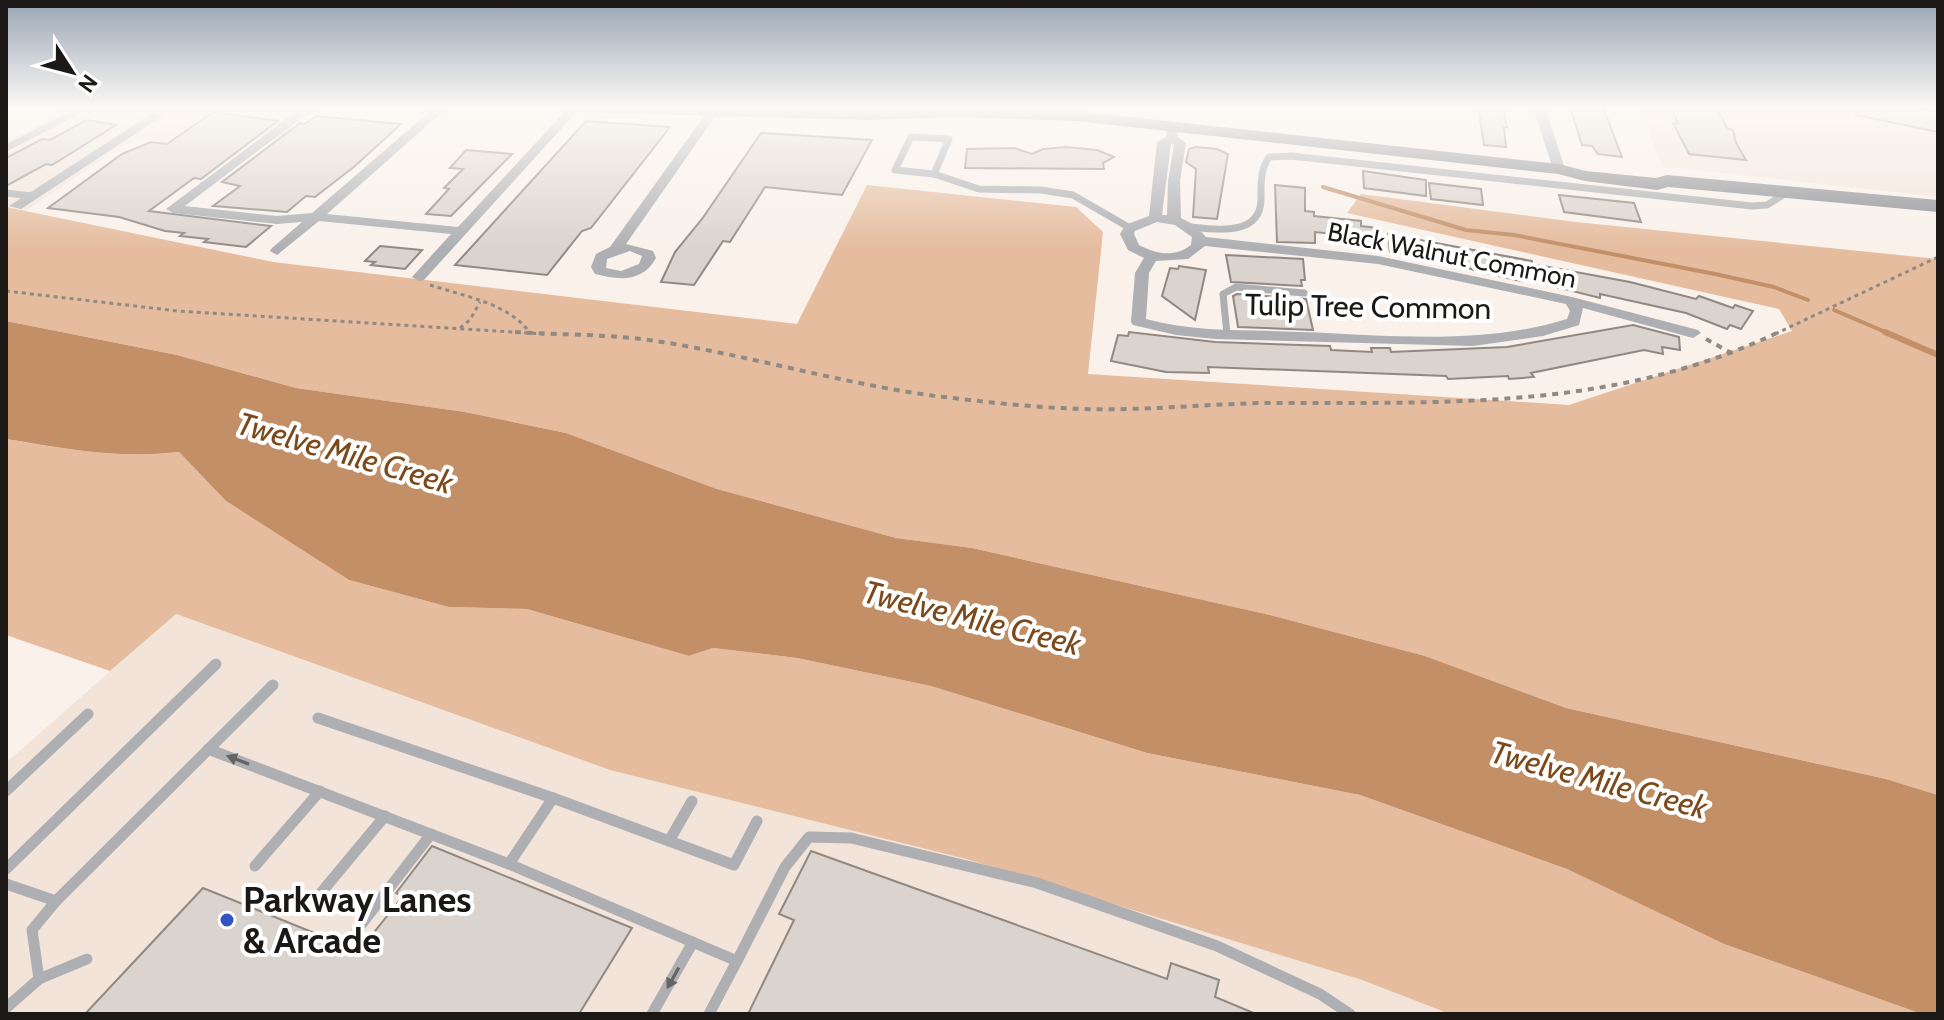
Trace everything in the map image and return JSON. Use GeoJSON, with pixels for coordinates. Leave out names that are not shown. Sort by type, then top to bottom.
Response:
{"type":"FeatureCollection","features":[{"type":"Feature","properties":{"kind":"main road"},"geometry":{"type":"LineString","coordinates":[[1366,155],[1559,169],[1585,176],[1657,184],[1667,181],[1786,193],[1938,218]]}},
{"type":"Feature","properties":{"kind":"main road"},"geometry":{"type":"LineString","coordinates":[[1843,200],[1871,198],[1938,206]]}},
{"type":"Feature","properties":{"kind":"street"},"geometry":{"type":"LineString","coordinates":[[16,206],[96,155]]}},
{"type":"Feature","properties":{"kind":"street"},"geometry":{"type":"LineString","coordinates":[[246,155],[173,209],[277,220],[317,217],[459,231]]}},
{"type":"Feature","properties":{"kind":"street"},"geometry":{"type":"LineString","coordinates":[[277,251],[388,155]]}},
{"type":"Feature","properties":{"kind":"street"},"geometry":{"type":"LineString","coordinates":[[419,277],[531,155]]}},
{"type":"Feature","properties":{"kind":"street"},"geometry":{"type":"LineString","coordinates":[[615,250],[682,155]]}},
{"type":"Feature","properties":{"kind":"street"},"geometry":{"type":"LineString","coordinates":[[1155,218],[1162,155]]}},
{"type":"Feature","properties":{"kind":"street"},"geometry":{"type":"LineString","coordinates":[[1174,220],[1174,181],[1178,155]]}},
{"type":"Feature","properties":{"kind":"street"},"geometry":{"type":"LineString","coordinates":[[1554,155],[1559,169]]}},
{"type":"Feature","properties":{"kind":"street"},"geometry":{"type":"LineString","coordinates":[[1155,218],[1174,220],[1191,227],[1200,241],[1193,252],[1152,256],[1141,252],[1128,240],[1130,228],[1155,218]]}},
{"type":"Feature","properties":{"kind":"street","name":"Black Walnut Common"},"geometry":{"type":"LineString","coordinates":[[1200,241],[1378,260],[1572,301],[1693,333]]}},
{"type":"Feature","properties":{"kind":"street","name":"Tulip Tree Common"},"geometry":{"type":"LineString","coordinates":[[1152,256],[1142,273],[1138,322],[1193,333],[1484,340],[1556,329],[1574,322],[1577,311],[1572,301]]}},
{"type":"Feature","properties":{"kind":"lane"},"geometry":{"type":"LineString","coordinates":[[902,155],[895,170],[934,174],[979,189],[1041,190],[1073,195],[1130,228]]}},
{"type":"Feature","properties":{"kind":"lane"},"geometry":{"type":"LineString","coordinates":[[934,174],[942,155]]}},
{"type":"Feature","properties":{"kind":"lane"},"geometry":{"type":"LineString","coordinates":[[1191,227],[1221,230],[1239,227],[1254,219],[1260,211],[1262,165],[1269,157],[1314,155]]}},
{"type":"Feature","properties":{"kind":"lane"},"geometry":{"type":"LineString","coordinates":[[1356,155],[1752,206],[1767,205],[1786,193]]}},
{"type":"Feature","properties":{"kind":"lane"},"geometry":{"type":"LineString","coordinates":[[6,193],[31,196]]}},
{"type":"Feature","properties":{"kind":"lane"},"geometry":{"type":"LineString","coordinates":[[1227,334],[1223,294],[1236,287],[1304,293]]}},
{"type":"Feature","properties":{"kind":"lane"},"geometry":{"type":"LineString","coordinates":[[6,869],[216,664]]}},
{"type":"Feature","properties":{"kind":"lane"},"geometry":{"type":"LineString","coordinates":[[39,979],[32,930],[56,901],[273,685]]}},
{"type":"Feature","properties":{"kind":"lane"},"geometry":{"type":"LineString","coordinates":[[6,791],[88,714]]}},
{"type":"Feature","properties":{"kind":"lane"},"geometry":{"type":"LineString","coordinates":[[318,718],[553,798],[734,865],[757,821]]}},
{"type":"Feature","properties":{"kind":"lane"},"geometry":{"type":"LineString","coordinates":[[208,749],[509,864],[737,961]]}},
{"type":"Feature","properties":{"kind":"lane"},"geometry":{"type":"LineString","coordinates":[[255,866],[320,791]]}},
{"type":"Feature","properties":{"kind":"lane"},"geometry":{"type":"LineString","coordinates":[[509,864],[553,798]]}},
{"type":"Feature","properties":{"kind":"lane"},"geometry":{"type":"LineString","coordinates":[[669,841],[692,801]]}},
{"type":"Feature","properties":{"kind":"lane"},"geometry":{"type":"LineString","coordinates":[[320,894],[385,816]]}},
{"type":"Feature","properties":{"kind":"lane"},"geometry":{"type":"LineString","coordinates":[[357,930],[431,834]]}},
{"type":"Feature","properties":{"kind":"lane"},"geometry":{"type":"LineString","coordinates":[[709,1014],[785,867],[809,837],[851,838],[1037,883],[1217,946],[1320,994],[1350,1014]]}},
{"type":"Feature","properties":{"kind":"lane"},"geometry":{"type":"LineString","coordinates":[[6,884],[56,901]]}},
{"type":"Feature","properties":{"kind":"lane"},"geometry":{"type":"LineString","coordinates":[[652,1014],[693,942]]}},
{"type":"Feature","properties":{"kind":"lane"},"geometry":{"type":"LineString","coordinates":[[7,1005],[39,979],[87,959]]}},
{"type":"Feature","properties":{"kind":"path"},"geometry":{"type":"LineString","coordinates":[[6,291],[178,311],[654,341],[923,394],[988,402],[1124,409],[1201,404],[1507,400],[1586,392],[1633,383],[1733,354],[1938,257]]}},
{"type":"Feature","properties":{"kind":"path"},"geometry":{"type":"LineString","coordinates":[[419,277],[426,283],[480,302],[526,324],[530,333]]}},
{"type":"Feature","properties":{"kind":"path"},"geometry":{"type":"LineString","coordinates":[[459,328],[470,320],[480,302]]}},
{"type":"Feature","properties":{"kind":"path"},"geometry":{"type":"LineString","coordinates":[[1693,333],[1733,354]]}},
{"type":"Feature","properties":{"kind":"shaded area"},"geometry":{"type":"Polygon","coordinates":[[[6,155],[110,155],[25,211],[6,207],[6,155]]]}},
{"type":"Feature","properties":{"kind":"shaded area"},"geometry":{"type":"Polygon","coordinates":[[[1658,155],[1938,155],[1938,197],[1662,166],[1658,155]]]}},
{"type":"Feature","properties":{"kind":"shaded area"},"geometry":{"type":"Polygon","coordinates":[[[867,185],[1076,207],[1103,232],[1088,374],[1569,405],[1792,331],[1779,309],[1347,213],[1361,194],[1576,222],[1938,259],[1938,795],[1886,779],[1566,708],[1425,656],[1270,615],[972,548],[896,538],[717,489],[566,433],[465,412],[296,388],[177,355],[6,321],[6,207],[273,262],[797,324],[867,185]]]}},
{"type":"Feature","properties":{"kind":"shaded area"},"geometry":{"type":"Polygon","coordinates":[[[6,439],[113,454],[179,452],[226,501],[349,580],[449,607],[527,609],[689,656],[713,648],[797,658],[931,686],[1147,753],[1360,795],[1567,869],[1724,944],[1922,1014],[1450,1014],[1362,980],[966,859],[610,770],[176,614],[110,671],[6,635],[6,439]]]}},
{"type":"Feature","properties":{"kind":"shaded area"},"geometry":{"type":"Polygon","coordinates":[[[175,614],[610,770],[966,859],[1362,980],[1450,1014],[6,1014],[6,763],[175,614]]]}},
{"type":"Feature","properties":{"kind":"water","name":"Twelve Mile Creek"},"geometry":{"type":"Polygon","coordinates":[[[6,321],[177,355],[296,388],[465,412],[566,433],[717,489],[896,538],[972,548],[1270,615],[1425,656],[1566,708],[1886,779],[1938,795],[1938,1014],[1922,1014],[1724,944],[1567,869],[1360,795],[1147,753],[931,686],[797,658],[713,648],[689,656],[527,609],[449,607],[349,580],[226,501],[179,452],[113,454],[6,439],[6,321]]]}},
{"type":"Feature","properties":{"kind":"building"},"geometry":{"type":"Polygon","coordinates":[[[12,155],[69,155],[6,186],[6,158],[12,155]]]}},
{"type":"Feature","properties":{"kind":"building"},"geometry":{"type":"Polygon","coordinates":[[[121,155],[233,155],[201,179],[194,178],[149,211],[271,226],[246,247],[204,242],[208,239],[180,236],[184,233],[165,231],[119,217],[48,208],[121,155]]]}},
{"type":"Feature","properties":{"kind":"building"},"geometry":{"type":"Polygon","coordinates":[[[258,155],[367,155],[315,197],[306,196],[287,212],[213,206],[240,186],[222,182],[258,155]]]}},
{"type":"Feature","properties":{"kind":"building"},"geometry":{"type":"Polygon","coordinates":[[[462,155],[511,155],[451,216],[426,214],[449,189],[444,188],[463,169],[450,168],[462,155]]]}},
{"type":"Feature","properties":{"kind":"building"},"geometry":{"type":"Polygon","coordinates":[[[555,155],[648,155],[591,228],[582,231],[547,275],[455,265],[555,155]]]}},
{"type":"Feature","properties":{"kind":"building"},"geometry":{"type":"Polygon","coordinates":[[[746,155],[864,155],[842,195],[765,187],[730,242],[723,241],[694,285],[661,282],[675,252],[746,155]]]}},
{"type":"Feature","properties":{"kind":"building"},"geometry":{"type":"Polygon","coordinates":[[[966,155],[1114,157],[1103,163],[1104,169],[965,168],[966,155]]]}},
{"type":"Feature","properties":{"kind":"building"},"geometry":{"type":"Polygon","coordinates":[[[1188,155],[1228,155],[1217,219],[1193,217],[1196,169],[1186,162],[1188,155]]]}},
{"type":"Feature","properties":{"kind":"building"},"geometry":{"type":"Polygon","coordinates":[[[1695,155],[1743,155],[1746,160],[1695,155]]]}},
{"type":"Feature","properties":{"kind":"building"},"geometry":{"type":"Polygon","coordinates":[[[1363,171],[1426,180],[1426,196],[1364,188],[1363,171]]]}},
{"type":"Feature","properties":{"kind":"building"},"geometry":{"type":"Polygon","coordinates":[[[1429,183],[1481,189],[1483,205],[1431,199],[1429,183]]]}},
{"type":"Feature","properties":{"kind":"building"},"geometry":{"type":"Polygon","coordinates":[[[1275,185],[1305,188],[1305,211],[1314,212],[1314,216],[1361,221],[1361,226],[1378,228],[1379,248],[1364,246],[1361,237],[1315,232],[1315,243],[1277,242],[1275,185]]]}},
{"type":"Feature","properties":{"kind":"building"},"geometry":{"type":"Polygon","coordinates":[[[1559,195],[1634,203],[1641,222],[1564,212],[1559,195]]]}},
{"type":"Feature","properties":{"kind":"building"},"geometry":{"type":"Polygon","coordinates":[[[1388,234],[1532,261],[1532,264],[1630,282],[1696,299],[1699,296],[1733,308],[1735,305],[1753,311],[1741,329],[1730,325],[1727,329],[1686,313],[1600,294],[1600,298],[1521,278],[1521,281],[1428,256],[1390,252],[1388,234]]]}},
{"type":"Feature","properties":{"kind":"building"},"geometry":{"type":"Polygon","coordinates":[[[380,246],[422,250],[405,269],[371,265],[375,262],[365,261],[380,246]]]}},
{"type":"Feature","properties":{"kind":"building"},"geometry":{"type":"Polygon","coordinates":[[[1226,255],[1303,259],[1305,280],[1301,280],[1302,286],[1231,282],[1226,255]]]}},
{"type":"Feature","properties":{"kind":"building"},"geometry":{"type":"Polygon","coordinates":[[[1179,266],[1206,270],[1195,320],[1162,296],[1170,268],[1178,269],[1179,266]]]}},
{"type":"Feature","properties":{"kind":"building"},"geometry":{"type":"Polygon","coordinates":[[[1233,296],[1306,299],[1313,330],[1238,327],[1233,296]]]}},
{"type":"Feature","properties":{"kind":"building"},"geometry":{"type":"Polygon","coordinates":[[[1633,325],[1679,337],[1680,350],[1662,347],[1663,354],[1644,350],[1531,373],[1534,377],[1509,379],[1508,376],[1448,379],[1446,376],[1208,367],[1209,373],[1166,372],[1111,361],[1118,335],[1128,336],[1129,332],[1215,342],[1330,346],[1331,350],[1372,352],[1371,348],[1390,348],[1391,352],[1507,347],[1633,325]]]}},
{"type":"Feature","properties":{"kind":"building"},"geometry":{"type":"Polygon","coordinates":[[[432,846],[632,928],[579,1014],[85,1014],[203,888],[359,951],[403,896],[396,893],[432,846]]]}},
{"type":"Feature","properties":{"kind":"building"},"geometry":{"type":"Polygon","coordinates":[[[811,851],[1167,979],[1171,963],[1219,980],[1215,997],[1256,1014],[748,1014],[794,920],[779,914],[811,851]]]}},
{"type":"Feature","properties":{"kind":"waterway"},"geometry":{"type":"LineString","coordinates":[[1323,187],[1466,230],[1514,235],[1715,274],[1774,287],[1808,300]]}},
{"type":"Feature","properties":{"kind":"waterway"},"geometry":{"type":"LineString","coordinates":[[1834,310],[1890,334]]}},
{"type":"Feature","properties":{"kind":"waterway"},"geometry":{"type":"LineString","coordinates":[[1885,332],[1938,355]]}},
{"type":"Feature","properties":{"kind":"place","name":"Parkway Lanes & Arcade"},"geometry":{"type":"Point","coordinates":[227,920]}}]}
